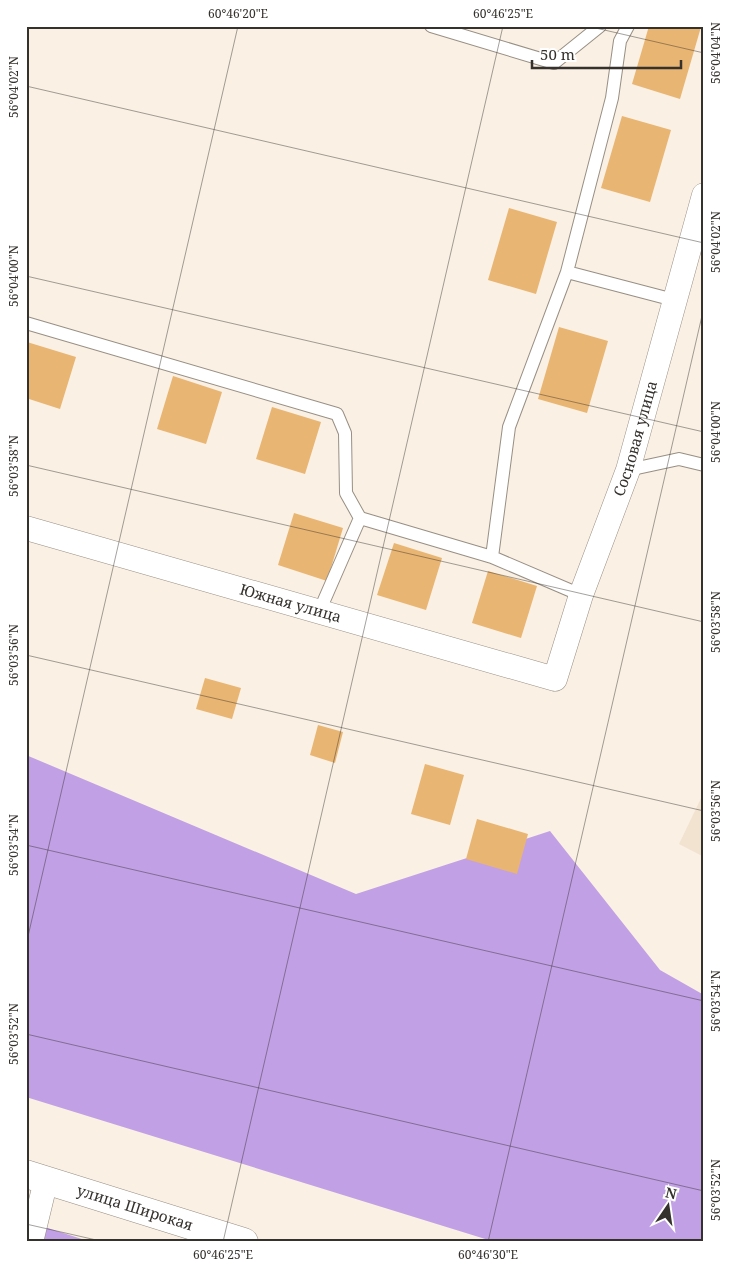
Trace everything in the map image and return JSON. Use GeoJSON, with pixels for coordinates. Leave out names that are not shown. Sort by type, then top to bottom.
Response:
{"type":"FeatureCollection","features":[{"type":"Feature","properties":{"kind":"main road","name":"улица Широкая"},"geometry":{"type":"LineString","coordinates":[[36,1177],[244,1242]]}},
{"type":"Feature","properties":{"kind":"street","name":"Сосновая улица"},"geometry":{"type":"LineString","coordinates":[[555,679],[581,595],[628,470],[704,194]]}},
{"type":"Feature","properties":{"kind":"street","name":"Южная улица"},"geometry":{"type":"LineString","coordinates":[[26,528],[555,679]]}},
{"type":"Feature","properties":{"kind":"street"},"geometry":{"type":"LineString","coordinates":[[31,1242],[36,1177]]}},
{"type":"Feature","properties":{"kind":"lane"},"geometry":{"type":"LineString","coordinates":[[431,26],[554,62],[600,26]]}},
{"type":"Feature","properties":{"kind":"lane"},"geometry":{"type":"LineString","coordinates":[[492,557],[509,427],[567,272],[612,98],[620,41],[628,26]]}},
{"type":"Feature","properties":{"kind":"lane"},"geometry":{"type":"LineString","coordinates":[[567,272],[674,300]]}},
{"type":"Feature","properties":{"kind":"lane"},"geometry":{"type":"LineString","coordinates":[[26,323],[337,414],[345,433],[346,493],[360,518],[492,557],[581,595]]}},
{"type":"Feature","properties":{"kind":"lane"},"geometry":{"type":"LineString","coordinates":[[628,470],[679,459],[704,465]]}},
{"type":"Feature","properties":{"kind":"lane"},"geometry":{"type":"LineString","coordinates":[[319,612],[360,518]]}},
{"type":"Feature","properties":{"kind":"shaded area"},"geometry":{"type":"Polygon","coordinates":[[[26,755],[356,894],[550,831],[660,970],[704,995],[704,1242],[495,1242],[26,1097],[26,755]]]}},
{"type":"Feature","properties":{"kind":"shaded area"},"geometry":{"type":"Polygon","coordinates":[[[704,792],[704,857],[679,844],[704,792]]]}},
{"type":"Feature","properties":{"kind":"shaded area"},"geometry":{"type":"Polygon","coordinates":[[[26,1221],[91,1242],[26,1242],[26,1221]]]}},
{"type":"Feature","properties":{"kind":"building"},"geometry":{"type":"Polygon","coordinates":[[[649,26],[701,27],[680,99],[632,84],[649,26]]]}},
{"type":"Feature","properties":{"kind":"building"},"geometry":{"type":"Polygon","coordinates":[[[622,116],[671,130],[650,202],[601,188],[622,116]]]}},
{"type":"Feature","properties":{"kind":"building"},"geometry":{"type":"Polygon","coordinates":[[[509,208],[557,222],[536,294],[488,280],[509,208]]]}},
{"type":"Feature","properties":{"kind":"building"},"geometry":{"type":"Polygon","coordinates":[[[559,327],[608,341],[587,413],[538,399],[559,327]]]}},
{"type":"Feature","properties":{"kind":"building"},"geometry":{"type":"Polygon","coordinates":[[[27,342],[76,357],[60,409],[26,398],[27,342]]]}},
{"type":"Feature","properties":{"kind":"building"},"geometry":{"type":"Polygon","coordinates":[[[173,376],[222,392],[206,444],[157,429],[173,376]]]}},
{"type":"Feature","properties":{"kind":"building"},"geometry":{"type":"Polygon","coordinates":[[[272,407],[321,422],[305,474],[256,459],[272,407]]]}},
{"type":"Feature","properties":{"kind":"building"},"geometry":{"type":"Polygon","coordinates":[[[294,513],[343,528],[327,581],[278,565],[294,513]]]}},
{"type":"Feature","properties":{"kind":"building"},"geometry":{"type":"Polygon","coordinates":[[[394,543],[442,558],[426,610],[377,595],[394,543]]]}},
{"type":"Feature","properties":{"kind":"building"},"geometry":{"type":"Polygon","coordinates":[[[488,571],[537,586],[521,638],[472,623],[488,571]]]}},
{"type":"Feature","properties":{"kind":"building"},"geometry":{"type":"Polygon","coordinates":[[[205,678],[241,688],[232,719],[196,709],[205,678]]]}},
{"type":"Feature","properties":{"kind":"building"},"geometry":{"type":"Polygon","coordinates":[[[318,725],[343,732],[335,763],[310,755],[318,725]]]}},
{"type":"Feature","properties":{"kind":"building"},"geometry":{"type":"Polygon","coordinates":[[[425,764],[464,775],[450,825],[411,814],[425,764]]]}},
{"type":"Feature","properties":{"kind":"building"},"geometry":{"type":"Polygon","coordinates":[[[477,819],[528,834],[517,874],[466,859],[477,819]]]}}]}
